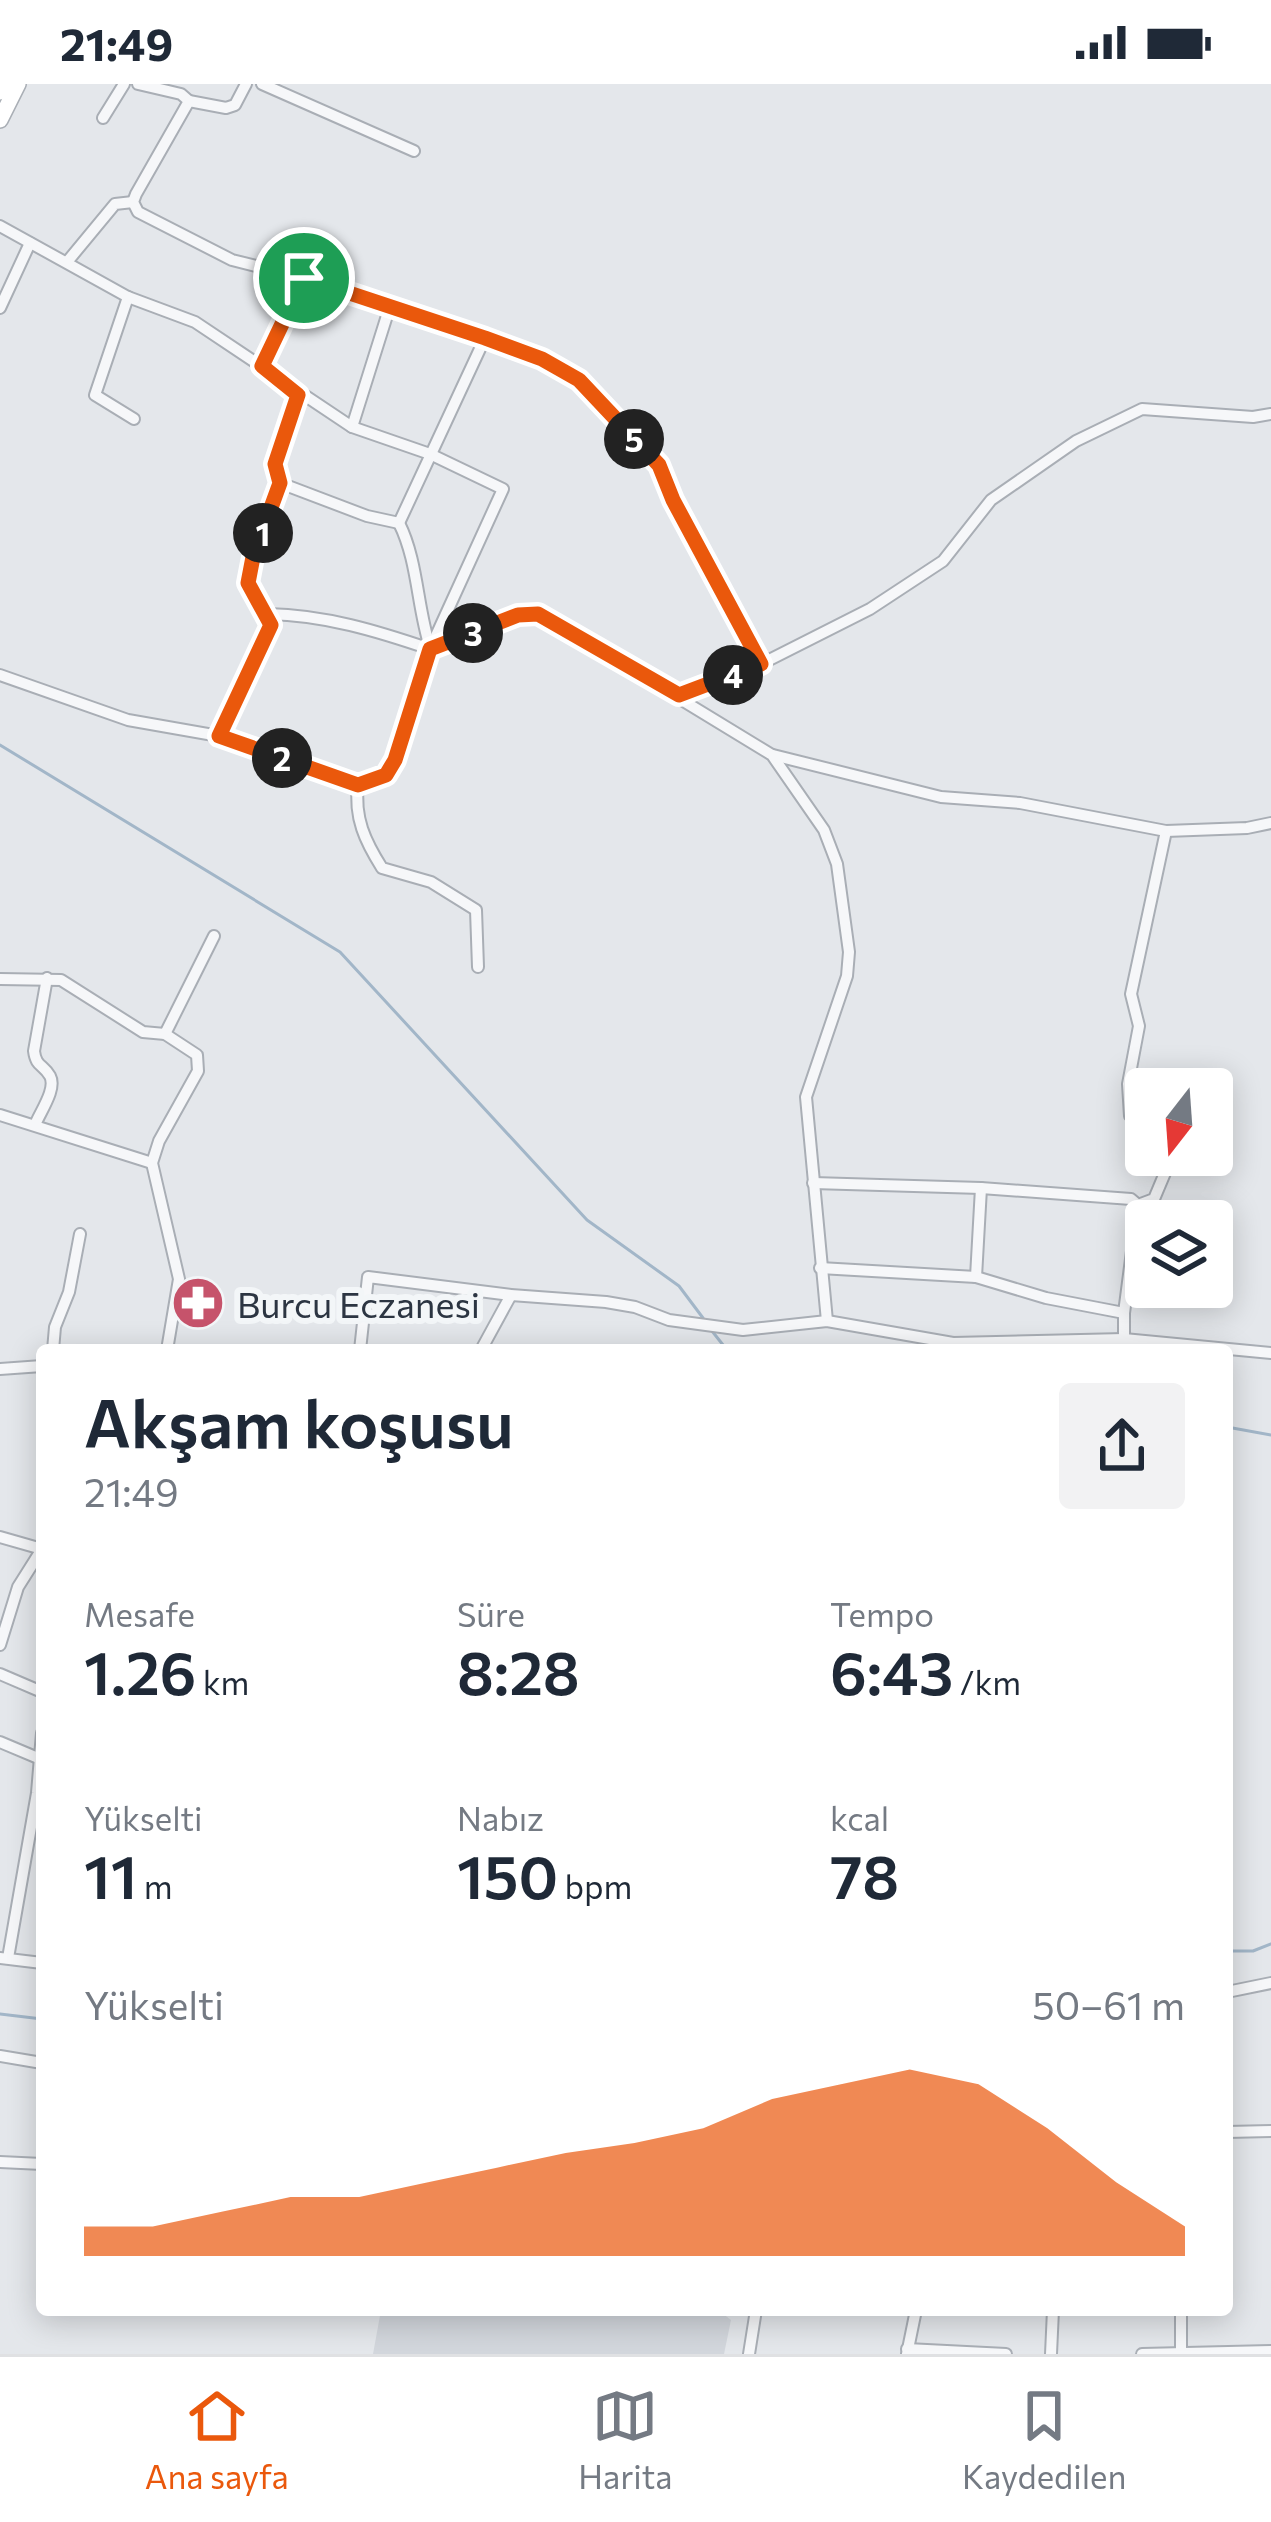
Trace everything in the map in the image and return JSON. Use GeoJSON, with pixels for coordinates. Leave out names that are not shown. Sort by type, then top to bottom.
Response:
{"type":"FeatureCollection","features":[{"type":"Feature","properties":{"kind":"street"},"geometry":{"type":"LineString","coordinates":[[0,92],[4,84]]}},
{"type":"Feature","properties":{"kind":"street"},"geometry":{"type":"LineString","coordinates":[[0,120],[18,84]]}},
{"type":"Feature","properties":{"kind":"street"},"geometry":{"type":"LineString","coordinates":[[103,118],[124,84]]}},
{"type":"Feature","properties":{"kind":"street"},"geometry":{"type":"LineString","coordinates":[[138,84],[226,108],[235,105],[246,84]]}},
{"type":"Feature","properties":{"kind":"street"},"geometry":{"type":"LineString","coordinates":[[262,84],[414,151]]}},
{"type":"Feature","properties":{"kind":"street"},"geometry":{"type":"LineString","coordinates":[[133,202],[189,101]]}},
{"type":"Feature","properties":{"kind":"street"},"geometry":{"type":"LineString","coordinates":[[67,262],[115,204],[133,202]]}},
{"type":"Feature","properties":{"kind":"street"},"geometry":{"type":"LineString","coordinates":[[133,202],[138,212],[232,260],[304,278],[485,338],[542,359],[579,380],[652,454],[761,664]]}},
{"type":"Feature","properties":{"kind":"street"},"geometry":{"type":"LineString","coordinates":[[0,226],[128,297],[195,322],[352,428],[430,454],[503,489],[430,649],[386,775],[358,785],[219,736],[112,716],[0,676]]}},
{"type":"Feature","properties":{"kind":"street"},"geometry":{"type":"LineString","coordinates":[[0,308],[30,243]]}},
{"type":"Feature","properties":{"kind":"street"},"geometry":{"type":"LineString","coordinates":[[262,366],[304,278]]}},
{"type":"Feature","properties":{"kind":"street"},"geometry":{"type":"LineString","coordinates":[[128,297],[95,394],[134,419]]}},
{"type":"Feature","properties":{"kind":"street"},"geometry":{"type":"LineString","coordinates":[[352,428],[389,306]]}},
{"type":"Feature","properties":{"kind":"street"},"geometry":{"type":"LineString","coordinates":[[399,523],[485,338]]}},
{"type":"Feature","properties":{"kind":"street"},"geometry":{"type":"LineString","coordinates":[[219,736],[271,625],[248,583],[280,483],[275,464],[298,395]]}},
{"type":"Feature","properties":{"kind":"street"},"geometry":{"type":"LineString","coordinates":[[679,695],[761,664],[870,609],[943,561],[991,500],[1076,441],[1142,409],[1253,417],[1271,414]]}},
{"type":"Feature","properties":{"kind":"street"},"geometry":{"type":"LineString","coordinates":[[280,483],[399,523],[408,540],[430,649]]}},
{"type":"Feature","properties":{"kind":"street"},"geometry":{"type":"LineString","coordinates":[[268,614],[311,615],[375,628],[430,649],[518,615],[538,614],[772,755],[941,797],[1020,803],[1166,831],[1271,823]]}},
{"type":"Feature","properties":{"kind":"street"},"geometry":{"type":"LineString","coordinates":[[772,755],[824,830],[837,863],[849,952],[847,976],[806,1097],[827,1321]]}},
{"type":"Feature","properties":{"kind":"street"},"geometry":{"type":"LineString","coordinates":[[358,785],[359,824],[382,868],[430,882],[476,910],[478,967]]}},
{"type":"Feature","properties":{"kind":"street"},"geometry":{"type":"LineString","coordinates":[[1131,1068],[1138,1026],[1132,994],[1166,831]]}},
{"type":"Feature","properties":{"kind":"street"},"geometry":{"type":"LineString","coordinates":[[165,1034],[214,936]]}},
{"type":"Feature","properties":{"kind":"street"},"geometry":{"type":"LineString","coordinates":[[35,1125],[52,1088],[34,1051],[46,978]]}},
{"type":"Feature","properties":{"kind":"street"},"geometry":{"type":"LineString","coordinates":[[0,979],[61,980],[143,1032],[165,1034],[197,1055],[198,1072],[159,1141],[152,1163],[179,1279],[167,1344]]}},
{"type":"Feature","properties":{"kind":"street"},"geometry":{"type":"LineString","coordinates":[[0,1115],[152,1163]]}},
{"type":"Feature","properties":{"kind":"street"},"geometry":{"type":"LineString","coordinates":[[813,1183],[981,1188],[1132,1200]]}},
{"type":"Feature","properties":{"kind":"street"},"geometry":{"type":"LineString","coordinates":[[976,1277],[981,1188]]}},
{"type":"Feature","properties":{"kind":"street"},"geometry":{"type":"LineString","coordinates":[[54,1344],[80,1234]]}},
{"type":"Feature","properties":{"kind":"street"},"geometry":{"type":"LineString","coordinates":[[820,1268],[976,1277],[1046,1298],[1124,1313]]}},
{"type":"Feature","properties":{"kind":"street"},"geometry":{"type":"LineString","coordinates":[[361,1344],[368,1277],[635,1306],[669,1320],[743,1330],[827,1321],[953,1343],[1124,1339],[1182,1344]]}},
{"type":"Feature","properties":{"kind":"street"},"geometry":{"type":"LineString","coordinates":[[484,1344],[511,1295]]}},
{"type":"Feature","properties":{"kind":"street"},"geometry":{"type":"LineString","coordinates":[[1124,1339],[1125,1305]]}},
{"type":"Feature","properties":{"kind":"street"},"geometry":{"type":"LineString","coordinates":[[1233,1349],[1271,1355]]}},
{"type":"Feature","properties":{"kind":"street"},"geometry":{"type":"LineString","coordinates":[[0,1369],[36,1366]]}},
{"type":"Feature","properties":{"kind":"street"},"geometry":{"type":"LineString","coordinates":[[0,1537],[36,1547]]}},
{"type":"Feature","properties":{"kind":"street"},"geometry":{"type":"LineString","coordinates":[[0,1646],[18,1587],[36,1558]]}},
{"type":"Feature","properties":{"kind":"street"},"geometry":{"type":"LineString","coordinates":[[0,1674],[36,1689]]}},
{"type":"Feature","properties":{"kind":"street"},"geometry":{"type":"LineString","coordinates":[[0,1742],[36,1757]]}},
{"type":"Feature","properties":{"kind":"street"},"geometry":{"type":"LineString","coordinates":[[36,1808],[4,1958],[36,1962]]}},
{"type":"Feature","properties":{"kind":"street"},"geometry":{"type":"LineString","coordinates":[[1233,1990],[1271,1983]]}},
{"type":"Feature","properties":{"kind":"street"},"geometry":{"type":"LineString","coordinates":[[0,2056],[36,2062]]}},
{"type":"Feature","properties":{"kind":"street"},"geometry":{"type":"LineString","coordinates":[[1233,2132],[1271,2131]]}},
{"type":"Feature","properties":{"kind":"street"},"geometry":{"type":"LineString","coordinates":[[0,2162],[36,2164]]}},
{"type":"Feature","properties":{"kind":"street"},"geometry":{"type":"LineString","coordinates":[[749,2354],[755,2316]]}},
{"type":"Feature","properties":{"kind":"street"},"geometry":{"type":"LineString","coordinates":[[915,2316],[907,2352],[1006,2354]]}},
{"type":"Feature","properties":{"kind":"street"},"geometry":{"type":"LineString","coordinates":[[1051,2354],[1053,2316]]}},
{"type":"Feature","properties":{"kind":"street"},"geometry":{"type":"LineString","coordinates":[[1181,2316],[1181,2353]]}},
{"type":"Feature","properties":{"kind":"street"},"geometry":{"type":"LineString","coordinates":[[1142,2354],[1271,2351]]}},
{"type":"Feature","properties":{"kind":"shaded area"},"geometry":{"type":"Polygon","coordinates":[[[380,2316],[726,2316],[731,2320],[724,2354],[373,2354],[380,2316]]]}},
{"type":"Feature","properties":{"kind":"waterway"},"geometry":{"type":"LineString","coordinates":[[0,745],[340,952],[587,1220],[679,1286],[703,1318]]}},
{"type":"Feature","properties":{"kind":"waterway"},"geometry":{"type":"LineString","coordinates":[[712,1331],[722,1344]]}},
{"type":"Feature","properties":{"kind":"waterway"},"geometry":{"type":"LineString","coordinates":[[1233,1428],[1271,1435]]}},
{"type":"Feature","properties":{"kind":"waterway"},"geometry":{"type":"LineString","coordinates":[[1233,1951],[1253,1951],[1271,1944]]}},
{"type":"Feature","properties":{"kind":"waterway"},"geometry":{"type":"LineString","coordinates":[[0,2014],[36,2018]]}},
{"type":"Feature","properties":{"kind":"place","name":"Burcu Eczanesi"},"geometry":{"type":"Point","coordinates":[198,1303]}},
{"type":"Feature","properties":{"kind":"route"},"geometry":{"type":"LineString","coordinates":[[304,278],[542,359],[579,380],[652,454],[761,664],[679,695],[538,614],[518,615],[430,649],[386,775],[358,785],[219,736],[271,625],[248,583],[280,483],[275,464],[298,395],[262,366],[304,278]]}}]}
